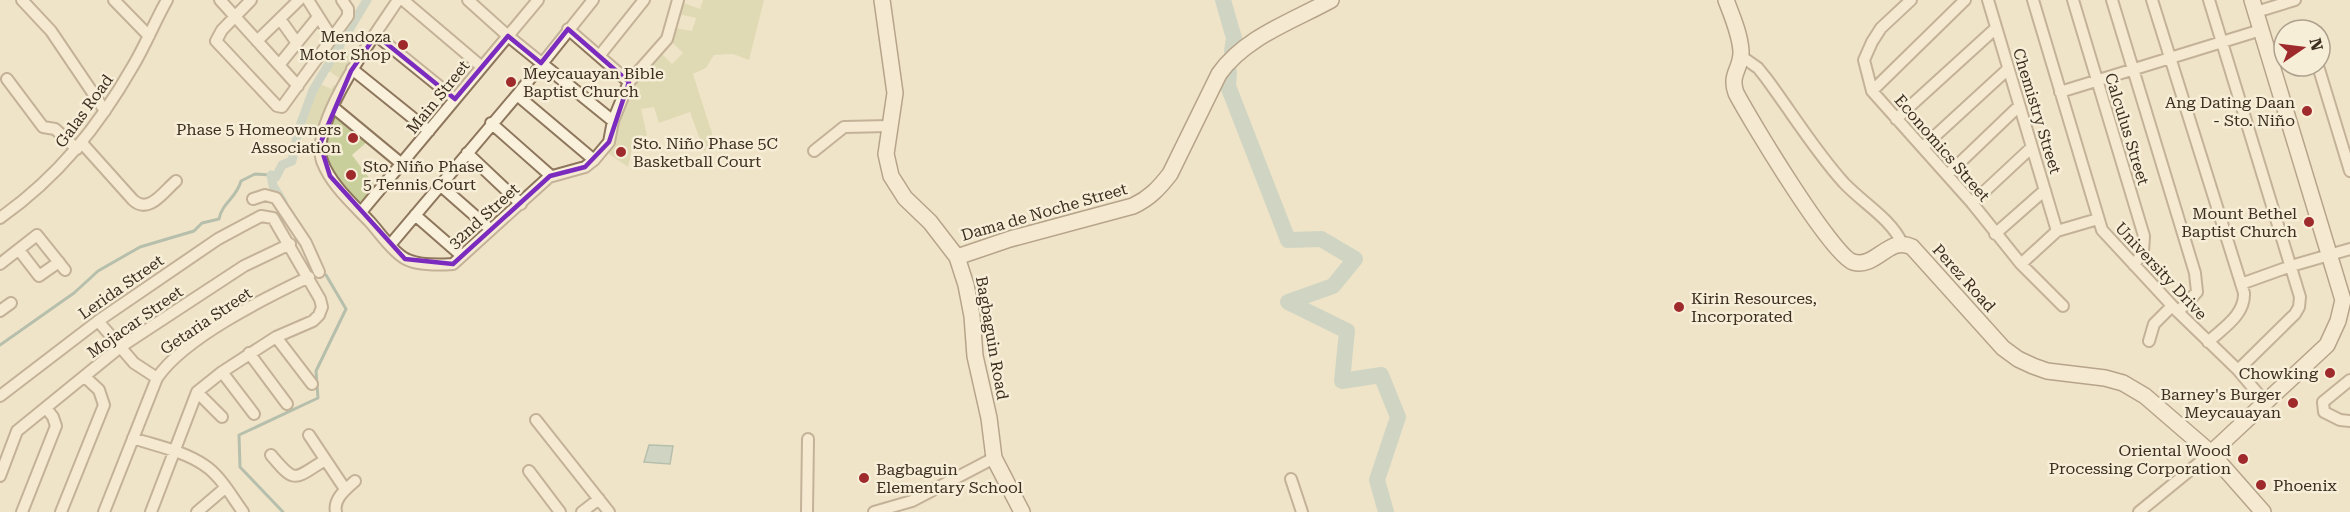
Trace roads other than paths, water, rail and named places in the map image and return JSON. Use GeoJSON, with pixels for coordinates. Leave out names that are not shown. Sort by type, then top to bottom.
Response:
{"type":"FeatureCollection","features":[{"type":"Feature","properties":{"kind":"street"},"geometry":{"type":"LineString","coordinates":[[22,0],[51,31],[105,111]]}},
{"type":"Feature","properties":{"kind":"street"},"geometry":{"type":"LineString","coordinates":[[114,0],[148,36]]}},
{"type":"Feature","properties":{"kind":"street","name":"Galas Road"},"geometry":{"type":"LineString","coordinates":[[0,218],[50,178],[79,146],[105,111],[133,66],[167,0]]}},
{"type":"Feature","properties":{"kind":"street"},"geometry":{"type":"LineString","coordinates":[[220,0],[298,86]]}},
{"type":"Feature","properties":{"kind":"street"},"geometry":{"type":"LineString","coordinates":[[251,0],[222,30],[216,41],[277,106],[282,107],[348,16],[348,9],[342,0]]}},
{"type":"Feature","properties":{"kind":"street"},"geometry":{"type":"LineString","coordinates":[[257,41],[298,0]]}},
{"type":"Feature","properties":{"kind":"street"},"geometry":{"type":"LineString","coordinates":[[308,0],[332,38]]}},
{"type":"Feature","properties":{"kind":"street"},"geometry":{"type":"LineString","coordinates":[[400,0],[482,67]]}},
{"type":"Feature","properties":{"kind":"street","name":"32nd Street"},"geometry":{"type":"LineString","coordinates":[[400,0],[352,69],[333,107],[320,144],[322,160],[330,176],[405,259],[435,265],[453,264],[550,176],[585,167],[594,160]]}},
{"type":"Feature","properties":{"kind":"street","name":"Main Street"},"geometry":{"type":"LineString","coordinates":[[361,212],[403,165],[454,99],[538,0]]}},
{"type":"Feature","properties":{"kind":"street"},"geometry":{"type":"LineString","coordinates":[[390,245],[517,95],[593,0]]}},
{"type":"Feature","properties":{"kind":"street"},"geometry":{"type":"LineString","coordinates":[[600,56],[644,0]]}},
{"type":"Feature","properties":{"kind":"street","name":"Bagbaguin Road"},"geometry":{"type":"LineString","coordinates":[[882,0],[895,93],[886,154],[891,176],[905,198],[930,222],[957,257],[968,296],[975,356],[989,418],[994,458]]}},
{"type":"Feature","properties":{"kind":"street","name":"Dama de Noche Street"},"geometry":{"type":"LineString","coordinates":[[957,257],[1010,239],[1144,201],[1160,188],[1170,174],[1227,62],[1249,44],[1331,0]]}},
{"type":"Feature","properties":{"kind":"street"},"geometry":{"type":"LineString","coordinates":[[1726,0],[1738,34],[1741,56],[1733,79],[1736,93],[1815,219],[1839,251],[1848,259],[1860,263],[1869,261],[1889,248],[1902,243],[1889,223],[1855,194],[1834,172],[1758,68],[1741,56]]}},
{"type":"Feature","properties":{"kind":"street"},"geometry":{"type":"LineString","coordinates":[[1872,91],[1965,0]]}},
{"type":"Feature","properties":{"kind":"street","name":"Chemistry Street"},"geometry":{"type":"LineString","coordinates":[[1988,0],[2057,231]]}},
{"type":"Feature","properties":{"kind":"street","name":"University Drive"},"geometry":{"type":"LineString","coordinates":[[2033,0],[2102,230],[2175,309],[2238,370],[2265,402]]}},
{"type":"Feature","properties":{"kind":"street","name":"Calculus Street"},"geometry":{"type":"LineString","coordinates":[[2073,0],[2144,236],[2144,252],[2134,265]]}},
{"type":"Feature","properties":{"kind":"street"},"geometry":{"type":"LineString","coordinates":[[2112,0],[2195,273],[2196,292],[2154,324],[2149,341]]}},
{"type":"Feature","properties":{"kind":"street"},"geometry":{"type":"LineString","coordinates":[[2152,0],[2241,284],[2244,303],[2241,311],[2208,342]]}},
{"type":"Feature","properties":{"kind":"street"},"geometry":{"type":"LineString","coordinates":[[2209,0],[2300,297],[2299,307],[2295,314],[2238,370]]}},
{"type":"Feature","properties":{"kind":"street"},"geometry":{"type":"LineString","coordinates":[[2272,46],[2261,30],[2254,6],[2295,0]]}},
{"type":"Feature","properties":{"kind":"street","name":"Economics Street"},"geometry":{"type":"LineString","coordinates":[[1906,1],[1881,28],[1864,60],[1872,91],[1972,203],[2021,264],[2063,306]]}},
{"type":"Feature","properties":{"kind":"street"},"geometry":{"type":"LineString","coordinates":[[474,2],[508,36],[613,121]]}},
{"type":"Feature","properties":{"kind":"street"},"geometry":{"type":"LineString","coordinates":[[517,95],[594,160],[609,142],[613,121],[629,82],[667,39],[675,2]]}},
{"type":"Feature","properties":{"kind":"street"},"geometry":{"type":"LineString","coordinates":[[279,65],[318,17]]}},
{"type":"Feature","properties":{"kind":"street"},"geometry":{"type":"LineString","coordinates":[[280,19],[297,43]]}},
{"type":"Feature","properties":{"kind":"street"},"geometry":{"type":"LineString","coordinates":[[1896,119],[1996,28]]}},
{"type":"Feature","properties":{"kind":"street"},"geometry":{"type":"LineString","coordinates":[[568,29],[629,82]]}},
{"type":"Feature","properties":{"kind":"street"},"geometry":{"type":"LineString","coordinates":[[2060,92],[2261,30]]}},
{"type":"Feature","properties":{"kind":"street"},"geometry":{"type":"LineString","coordinates":[[376,34],[454,99]]}},
{"type":"Feature","properties":{"kind":"street"},"geometry":{"type":"LineString","coordinates":[[352,69],[429,131]]}},
{"type":"Feature","properties":{"kind":"street"},"geometry":{"type":"LineString","coordinates":[[1923,147],[2008,69]]}},
{"type":"Feature","properties":{"kind":"street"},"geometry":{"type":"LineString","coordinates":[[2139,512],[2211,453],[2327,345],[2338,321],[2343,300],[2283,78]]}},
{"type":"Feature","properties":{"kind":"street"},"geometry":{"type":"LineString","coordinates":[[2323,78],[2350,171]]}},
{"type":"Feature","properties":{"kind":"street"},"geometry":{"type":"LineString","coordinates":[[7,79],[43,127],[55,129],[79,146],[140,205],[147,206],[153,202],[176,180]]}},
{"type":"Feature","properties":{"kind":"street"},"geometry":{"type":"LineString","coordinates":[[1947,175],[2019,106]]}},
{"type":"Feature","properties":{"kind":"street"},"geometry":{"type":"LineString","coordinates":[[333,107],[403,165]]}},
{"type":"Feature","properties":{"kind":"street"},"geometry":{"type":"LineString","coordinates":[[491,123],[550,176]]}},
{"type":"Feature","properties":{"kind":"street"},"geometry":{"type":"LineString","coordinates":[[814,151],[844,127],[889,126]]}},
{"type":"Feature","properties":{"kind":"street"},"geometry":{"type":"LineString","coordinates":[[1972,203],[2032,147]]}},
{"type":"Feature","properties":{"kind":"street"},"geometry":{"type":"LineString","coordinates":[[467,153],[521,204]]}},
{"type":"Feature","properties":{"kind":"street"},"geometry":{"type":"LineString","coordinates":[[440,185],[490,229]]}},
{"type":"Feature","properties":{"kind":"street"},"geometry":{"type":"LineString","coordinates":[[1995,234],[2045,190]]}},
{"type":"Feature","properties":{"kind":"street"},"geometry":{"type":"LineString","coordinates":[[152,512],[197,392],[249,353],[276,337],[313,321],[322,308],[306,243],[276,198],[265,195],[253,199]]}},
{"type":"Feature","properties":{"kind":"street"},"geometry":{"type":"LineString","coordinates":[[415,215],[462,256]]}},
{"type":"Feature","properties":{"kind":"street","name":"Lerida Street"},"geometry":{"type":"LineString","coordinates":[[0,396],[98,321],[218,239],[261,216],[273,218],[290,244]]}},
{"type":"Feature","properties":{"kind":"street"},"geometry":{"type":"LineString","coordinates":[[2021,264],[2057,231],[2098,219]]}},
{"type":"Feature","properties":{"kind":"street"},"geometry":{"type":"LineString","coordinates":[[0,264],[19,250],[38,236],[62,266],[39,276],[19,250]]}},
{"type":"Feature","properties":{"kind":"street","name":"Perez Road"},"geometry":{"type":"LineString","coordinates":[[1902,243],[1917,252],[2003,348],[2018,359],[2047,371],[2105,378],[2122,383],[2145,396],[2211,453],[2264,512]]}},
{"type":"Feature","properties":{"kind":"street"},"geometry":{"type":"LineString","coordinates":[[290,244],[314,275]]}},
{"type":"Feature","properties":{"kind":"street","name":"Mojacar Street"},"geometry":{"type":"LineString","coordinates":[[0,476],[17,430],[119,348],[244,266],[290,244]]}},
{"type":"Feature","properties":{"kind":"street"},"geometry":{"type":"LineString","coordinates":[[2241,284],[2291,266],[2350,249]]}},
{"type":"Feature","properties":{"kind":"street","name":"Getaria Street"},"geometry":{"type":"LineString","coordinates":[[104,512],[157,378],[164,368],[183,351],[249,308],[314,275]]}},
{"type":"Feature","properties":{"kind":"street"},"geometry":{"type":"LineString","coordinates":[[0,311],[10,303]]}},
{"type":"Feature","properties":{"kind":"street"},"geometry":{"type":"LineString","coordinates":[[98,321],[134,363],[157,378]]}},
{"type":"Feature","properties":{"kind":"street"},"geometry":{"type":"LineString","coordinates":[[276,337],[312,384]]}},
{"type":"Feature","properties":{"kind":"street"},"geometry":{"type":"LineString","coordinates":[[249,353],[287,404]]}},
{"type":"Feature","properties":{"kind":"street"},"geometry":{"type":"LineString","coordinates":[[222,372],[254,414]]}},
{"type":"Feature","properties":{"kind":"street"},"geometry":{"type":"LineString","coordinates":[[61,512],[104,405],[99,390],[85,377]]}},
{"type":"Feature","properties":{"kind":"street"},"geometry":{"type":"LineString","coordinates":[[2350,380],[2323,402],[2322,407],[2324,412],[2340,420],[2350,421]]}},
{"type":"Feature","properties":{"kind":"street"},"geometry":{"type":"LineString","coordinates":[[197,392],[222,417]]}},
{"type":"Feature","properties":{"kind":"street"},"geometry":{"type":"LineString","coordinates":[[22,512],[56,426],[46,408]]}},
{"type":"Feature","properties":{"kind":"street"},"geometry":{"type":"LineString","coordinates":[[536,420],[609,512]]}},
{"type":"Feature","properties":{"kind":"street"},"geometry":{"type":"LineString","coordinates":[[309,435],[345,489]]}},
{"type":"Feature","properties":{"kind":"street"},"geometry":{"type":"LineString","coordinates":[[133,438],[204,465],[243,512]]}},
{"type":"Feature","properties":{"kind":"street"},"geometry":{"type":"LineString","coordinates":[[807,512],[808,439]]}},
{"type":"Feature","properties":{"kind":"street"},"geometry":{"type":"LineString","coordinates":[[271,455],[288,475],[294,477],[325,460]]}},
{"type":"Feature","properties":{"kind":"street"},"geometry":{"type":"LineString","coordinates":[[874,512],[912,501],[994,458],[1022,512]]}},
{"type":"Feature","properties":{"kind":"street"},"geometry":{"type":"LineString","coordinates":[[529,471],[560,512]]}},
{"type":"Feature","properties":{"kind":"street"},"geometry":{"type":"LineString","coordinates":[[1291,478],[1302,512]]}},
{"type":"Feature","properties":{"kind":"street"},"geometry":{"type":"LineString","coordinates":[[336,512],[334,508],[336,502],[345,489],[355,481]]}},
{"type":"Feature","properties":{"kind":"street"},"geometry":{"type":"LineString","coordinates":[[197,512],[225,488]]}},
{"type":"Feature","properties":{"kind":"street"},"geometry":{"type":"LineString","coordinates":[[582,512],[599,499]]}},
{"type":"Feature","properties":{"kind":"water"},"geometry":{"type":"Polygon","coordinates":[[[649,445],[673,446],[670,464],[644,462],[649,445]]]}},
{"type":"Feature","properties":{"kind":"waterway"},"geometry":{"type":"LineString","coordinates":[[283,202],[273,186],[271,175],[276,177],[282,165],[292,161],[298,131],[313,90],[367,0]]}},
{"type":"Feature","properties":{"kind":"waterway"},"geometry":{"type":"LineString","coordinates":[[1223,0],[1234,38],[1232,51]]}},
{"type":"Feature","properties":{"kind":"waterway"},"geometry":{"type":"LineString","coordinates":[[1229,72],[1228,86],[1288,240],[1321,239],[1355,259],[1333,286],[1288,302],[1347,331],[1342,381],[1381,375],[1398,417],[1377,480],[1386,512]]}},
{"type":"Feature","properties":{"kind":"waterway"},"geometry":{"type":"LineString","coordinates":[[0,345],[74,293],[98,271],[140,247],[194,231],[202,223],[219,219],[223,208],[236,192],[241,181],[255,174],[271,175]]}},
{"type":"Feature","properties":{"kind":"waterway"},"geometry":{"type":"LineString","coordinates":[[283,512],[240,467],[239,435],[318,398],[316,371],[346,309],[326,275]]}},
{"type":"Feature","properties":{"kind":"place","name":"Mendoza Motor Shop"},"geometry":{"type":"Point","coordinates":[403,45]}},
{"type":"Feature","properties":{"kind":"place","name":"Meycauayan Bible Baptist Church"},"geometry":{"type":"Point","coordinates":[511,82]}},
{"type":"Feature","properties":{"kind":"place","name":"Ang Dating Daan - Sto. Niño"},"geometry":{"type":"Point","coordinates":[2307,111]}},
{"type":"Feature","properties":{"kind":"place","name":"Phase 5 Homeowners Association"},"geometry":{"type":"Point","coordinates":[353,138]}},
{"type":"Feature","properties":{"kind":"place","name":"Sto. Niño Phase 5C Basketball Court"},"geometry":{"type":"Point","coordinates":[621,152]}},
{"type":"Feature","properties":{"kind":"place","name":"Sto. Niño Phase 5 Tennis Court"},"geometry":{"type":"Point","coordinates":[351,175]}},
{"type":"Feature","properties":{"kind":"place","name":"Mount Bethel Baptist Church"},"geometry":{"type":"Point","coordinates":[2309,222]}},
{"type":"Feature","properties":{"kind":"place","name":"Kirin Resources, Incorporated"},"geometry":{"type":"Point","coordinates":[1679,307]}},
{"type":"Feature","properties":{"kind":"place","name":"Chowking"},"geometry":{"type":"Point","coordinates":[2330,373]}},
{"type":"Feature","properties":{"kind":"place","name":"Barney's Burger Meycauayan"},"geometry":{"type":"Point","coordinates":[2293,403]}},
{"type":"Feature","properties":{"kind":"place","name":"Oriental Wood Processing Corporation"},"geometry":{"type":"Point","coordinates":[2243,459]}},
{"type":"Feature","properties":{"kind":"place","name":"Bagbaguin Elementary School"},"geometry":{"type":"Point","coordinates":[864,478]}},
{"type":"Feature","properties":{"kind":"place","name":"Phoenix"},"geometry":{"type":"Point","coordinates":[2261,485]}}]}
